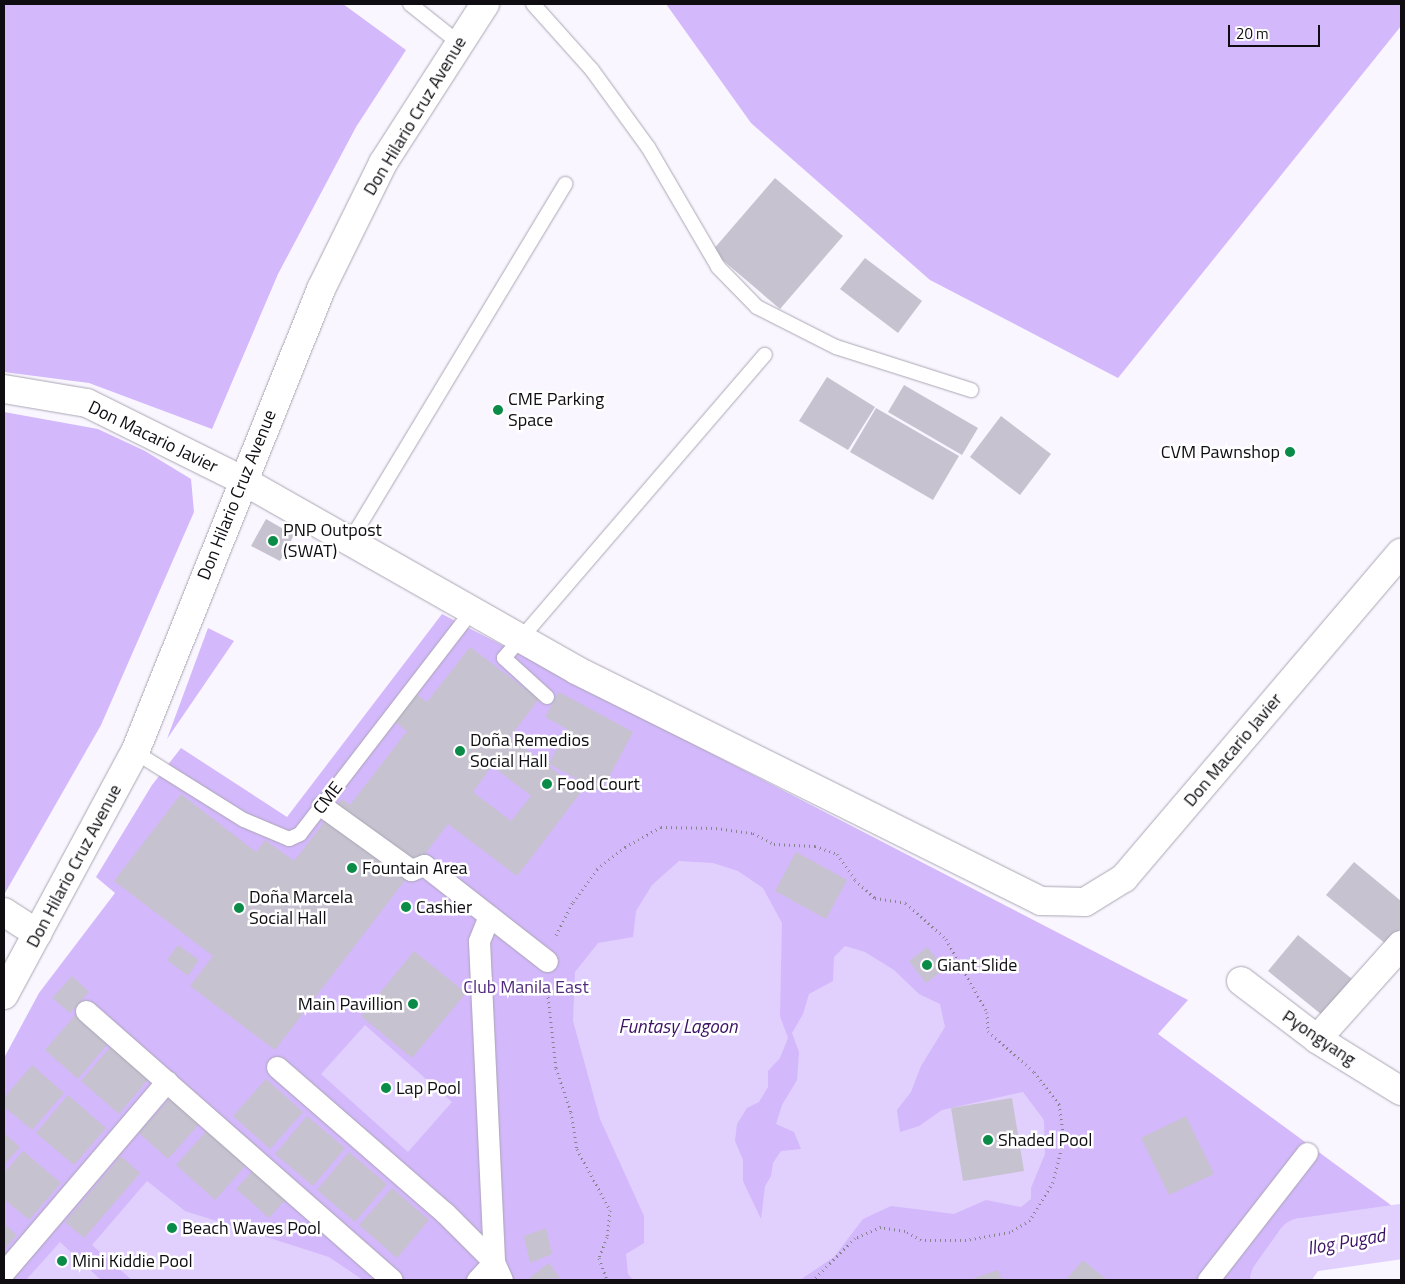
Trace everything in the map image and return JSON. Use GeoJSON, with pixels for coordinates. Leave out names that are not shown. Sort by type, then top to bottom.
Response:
{"type":"FeatureCollection","features":[{"type":"Feature","properties":{"kind":"street","name":"Don Hilario Cruz Avenue"},"geometry":{"type":"LineString","coordinates":[[4,995],[135,752],[242,480],[321,289],[383,163],[458,42],[485,4]]}},
{"type":"Feature","properties":{"kind":"street","name":"Don Macario Javier"},"geometry":{"type":"LineString","coordinates":[[4,389],[87,403],[242,480],[471,612],[576,670],[1040,901],[1084,902],[1124,878],[1401,553]]}},
{"type":"Feature","properties":{"kind":"street"},"geometry":{"type":"LineString","coordinates":[[322,806],[411,870],[424,865],[546,961]]}},
{"type":"Feature","properties":{"kind":"street"},"geometry":{"type":"LineString","coordinates":[[4,912],[38,934]]}},
{"type":"Feature","properties":{"kind":"street"},"geometry":{"type":"LineString","coordinates":[[489,916],[479,940],[498,1271]]}},
{"type":"Feature","properties":{"kind":"street"},"geometry":{"type":"LineString","coordinates":[[1317,1039],[1401,945]]}},
{"type":"Feature","properties":{"kind":"street","name":"Pyongyang"},"geometry":{"type":"LineString","coordinates":[[1241,981],[1317,1039],[1401,1091]]}},
{"type":"Feature","properties":{"kind":"street"},"geometry":{"type":"LineString","coordinates":[[86,1011],[392,1280]]}},
{"type":"Feature","properties":{"kind":"street"},"geometry":{"type":"LineString","coordinates":[[277,1067],[445,1213],[498,1271]]}},
{"type":"Feature","properties":{"kind":"street"},"geometry":{"type":"LineString","coordinates":[[4,1272],[167,1082]]}},
{"type":"Feature","properties":{"kind":"street"},"geometry":{"type":"LineString","coordinates":[[1208,1280],[1307,1153]]}},
{"type":"Feature","properties":{"kind":"street"},"geometry":{"type":"LineString","coordinates":[[477,1280],[498,1271]]}},
{"type":"Feature","properties":{"kind":"lane"},"geometry":{"type":"LineString","coordinates":[[410,4],[458,42]]}},
{"type":"Feature","properties":{"kind":"lane"},"geometry":{"type":"LineString","coordinates":[[533,4],[592,70],[648,147],[718,267],[757,307],[836,347],[971,390]]}},
{"type":"Feature","properties":{"kind":"lane"},"geometry":{"type":"LineString","coordinates":[[350,541],[565,184]]}},
{"type":"Feature","properties":{"kind":"lane"},"geometry":{"type":"LineString","coordinates":[[547,697],[504,658],[522,640],[765,355]]}},
{"type":"Feature","properties":{"kind":"lane","name":"CME"},"geometry":{"type":"LineString","coordinates":[[135,752],[244,820],[277,836],[289,839],[300,834],[471,612]]}},
{"type":"Feature","properties":{"kind":"path"},"geometry":{"type":"LineString","coordinates":[[607,1280],[598,1258],[607,1237],[610,1210],[577,1149],[571,1112],[556,1068],[546,961],[557,932],[573,902],[597,869],[625,847],[661,827],[716,828],[753,833],[774,844],[815,846],[837,854],[855,880],[875,898],[906,903],[946,939],[987,1012],[988,1031],[1034,1072],[1059,1104],[1064,1138],[1053,1182],[1030,1220],[1010,1232],[966,1240],[920,1240],[905,1231],[881,1227],[855,1238],[812,1280]]}},
{"type":"Feature","properties":{"kind":"green space"},"geometry":{"type":"Polygon","coordinates":[[[4,4],[343,4],[406,50],[356,127],[278,274],[212,429],[89,383],[4,372],[4,4]]]}},
{"type":"Feature","properties":{"kind":"green space"},"geometry":{"type":"Polygon","coordinates":[[[666,4],[1401,4],[1401,26],[1118,378],[930,280],[751,123],[666,4]]]}},
{"type":"Feature","properties":{"kind":"green space"},"geometry":{"type":"Polygon","coordinates":[[[4,412],[98,429],[145,451],[191,479],[194,512],[101,725],[5,893],[4,412]]]}},
{"type":"Feature","properties":{"kind":"green space","name":"Club Manila East"},"geometry":{"type":"Polygon","coordinates":[[[442,614],[1188,1000],[1158,1034],[1399,1211],[1289,1236],[1258,1280],[4,1280],[4,1058],[39,993],[115,893],[96,877],[152,785],[181,748],[287,817],[442,614]]]}},
{"type":"Feature","properties":{"kind":"green space"},"geometry":{"type":"Polygon","coordinates":[[[208,628],[234,641],[167,739],[208,628]]]}},
{"type":"Feature","properties":{"kind":"water","name":"Funtasy Lagoon"},"geometry":{"type":"Polygon","coordinates":[[[679,861],[713,863],[738,871],[763,888],[782,923],[780,1016],[788,1038],[780,1058],[768,1071],[768,1087],[759,1102],[747,1108],[737,1124],[735,1141],[743,1160],[743,1181],[761,1219],[765,1186],[771,1176],[773,1163],[781,1151],[801,1149],[794,1132],[776,1124],[782,1105],[797,1080],[799,1052],[792,1033],[803,1014],[809,994],[833,981],[834,957],[845,946],[865,952],[894,970],[919,994],[940,1004],[945,1027],[921,1066],[911,1092],[897,1110],[900,1132],[919,1126],[942,1110],[1023,1092],[1044,1120],[1045,1154],[1031,1188],[1031,1199],[1021,1207],[986,1200],[954,1214],[891,1206],[863,1219],[834,1257],[800,1280],[633,1280],[628,1274],[626,1254],[644,1243],[644,1216],[600,1119],[573,1021],[575,972],[598,943],[633,937],[636,911],[652,885],[679,861]]]}},
{"type":"Feature","properties":{"kind":"water","name":"Lap Pool"},"geometry":{"type":"Polygon","coordinates":[[[365,1025],[452,1102],[408,1152],[321,1074],[365,1025]]]}},
{"type":"Feature","properties":{"kind":"water","name":"Beach Waves Pool"},"geometry":{"type":"Polygon","coordinates":[[[147,1181],[185,1211],[329,1257],[363,1280],[132,1280],[92,1245],[147,1181]]]}},
{"type":"Feature","properties":{"kind":"water","name":"Mini Kiddie Pool"},"geometry":{"type":"Polygon","coordinates":[[[60,1242],[101,1280],[26,1280],[60,1242]]]}},
{"type":"Feature","properties":{"kind":"building"},"geometry":{"type":"Polygon","coordinates":[[[775,178],[843,236],[780,309],[712,251],[775,178]]]}},
{"type":"Feature","properties":{"kind":"building"},"geometry":{"type":"Polygon","coordinates":[[[865,258],[922,301],[898,333],[840,289],[865,258]]]}},
{"type":"Feature","properties":{"kind":"building"},"geometry":{"type":"Polygon","coordinates":[[[827,377],[875,407],[848,450],[799,421],[827,377]]]}},
{"type":"Feature","properties":{"kind":"building"},"geometry":{"type":"Polygon","coordinates":[[[904,385],[978,428],[962,455],[888,412],[904,385]]]}},
{"type":"Feature","properties":{"kind":"building"},"geometry":{"type":"Polygon","coordinates":[[[876,408],[959,456],[933,500],[850,452],[876,408]]]}},
{"type":"Feature","properties":{"kind":"building"},"geometry":{"type":"Polygon","coordinates":[[[1001,416],[1051,454],[1020,495],[970,457],[1001,416]]]}},
{"type":"Feature","properties":{"kind":"building","name":"PNP Outpost (SWAT)"},"geometry":{"type":"Polygon","coordinates":[[[266,519],[294,535],[280,561],[251,546],[266,519]]]}},
{"type":"Feature","properties":{"kind":"building"},"geometry":{"type":"Polygon","coordinates":[[[470,647],[539,699],[510,737],[582,791],[517,876],[448,824],[275,1050],[190,986],[213,956],[114,881],[181,794],[256,852],[265,840],[294,861],[342,799],[350,805],[407,731],[394,721],[415,693],[427,702],[470,647]],[[492,766],[473,792],[511,821],[531,796],[492,766]]]}},
{"type":"Feature","properties":{"kind":"building"},"geometry":{"type":"Polygon","coordinates":[[[559,692],[633,732],[601,792],[549,764],[567,729],[545,717],[559,692]]]}},
{"type":"Feature","properties":{"kind":"building"},"geometry":{"type":"Polygon","coordinates":[[[796,852],[847,880],[826,919],[775,891],[796,852]]]}},
{"type":"Feature","properties":{"kind":"building"},"geometry":{"type":"Polygon","coordinates":[[[1354,862],[1401,901],[1401,928],[1387,945],[1326,895],[1354,862]]]}},
{"type":"Feature","properties":{"kind":"building"},"geometry":{"type":"Polygon","coordinates":[[[1298,935],[1357,983],[1327,1019],[1268,971],[1298,935]]]}},
{"type":"Feature","properties":{"kind":"building"},"geometry":{"type":"Polygon","coordinates":[[[178,945],[199,960],[188,976],[167,960],[178,945]]]}},
{"type":"Feature","properties":{"kind":"building","name":"Giant Slide"},"geometry":{"type":"Polygon","coordinates":[[[927,947],[945,969],[926,983],[909,961],[927,947]]]}},
{"type":"Feature","properties":{"kind":"building","name":"Main Pavillion"},"geometry":{"type":"Polygon","coordinates":[[[414,951],[466,993],[412,1058],[361,1016],[414,951]]]}},
{"type":"Feature","properties":{"kind":"building"},"geometry":{"type":"Polygon","coordinates":[[[72,976],[89,992],[70,1013],[52,998],[72,976]]]}},
{"type":"Feature","properties":{"kind":"building"},"geometry":{"type":"Polygon","coordinates":[[[77,1013],[110,1041],[78,1079],[45,1050],[77,1013]]]}},
{"type":"Feature","properties":{"kind":"building"},"geometry":{"type":"Polygon","coordinates":[[[113,1044],[151,1076],[119,1114],[81,1081],[113,1044]]]}},
{"type":"Feature","properties":{"kind":"building"},"geometry":{"type":"Polygon","coordinates":[[[32,1065],[64,1093],[32,1130],[4,1107],[4,1098],[32,1065]]]}},
{"type":"Feature","properties":{"kind":"building"},"geometry":{"type":"Polygon","coordinates":[[[266,1079],[303,1112],[270,1149],[233,1116],[266,1079]]]}},
{"type":"Feature","properties":{"kind":"building"},"geometry":{"type":"Polygon","coordinates":[[[68,1095],[106,1128],[74,1165],[36,1133],[68,1095]]]}},
{"type":"Feature","properties":{"kind":"building"},"geometry":{"type":"Polygon","coordinates":[[[173,1095],[202,1121],[168,1159],[139,1133],[173,1095]]]}},
{"type":"Feature","properties":{"kind":"building","name":"Shaded Pool"},"geometry":{"type":"Polygon","coordinates":[[[1012,1098],[1024,1171],[963,1181],[951,1108],[1012,1098]]]}},
{"type":"Feature","properties":{"kind":"building"},"geometry":{"type":"Polygon","coordinates":[[[307,1116],[345,1148],[313,1186],[275,1154],[307,1116]]]}},
{"type":"Feature","properties":{"kind":"building"},"geometry":{"type":"Polygon","coordinates":[[[1186,1116],[1214,1174],[1169,1195],[1141,1138],[1186,1116]]]}},
{"type":"Feature","properties":{"kind":"building"},"geometry":{"type":"Polygon","coordinates":[[[210,1127],[249,1162],[215,1200],[176,1165],[210,1127]]]}},
{"type":"Feature","properties":{"kind":"building"},"geometry":{"type":"Polygon","coordinates":[[[4,1133],[20,1147],[4,1165],[4,1133]]]}},
{"type":"Feature","properties":{"kind":"building"},"geometry":{"type":"Polygon","coordinates":[[[23,1151],[61,1183],[29,1220],[4,1199],[4,1173],[23,1151]]]}},
{"type":"Feature","properties":{"kind":"building"},"geometry":{"type":"Polygon","coordinates":[[[349,1152],[387,1184],[355,1222],[317,1190],[349,1152]]]}},
{"type":"Feature","properties":{"kind":"building"},"geometry":{"type":"Polygon","coordinates":[[[121,1156],[140,1173],[84,1238],[65,1222],[121,1156]]]}},
{"type":"Feature","properties":{"kind":"building"},"geometry":{"type":"Polygon","coordinates":[[[255,1168],[288,1197],[269,1218],[236,1189],[255,1168]]]}},
{"type":"Feature","properties":{"kind":"building"},"geometry":{"type":"Polygon","coordinates":[[[392,1188],[429,1220],[397,1258],[359,1225],[392,1188]]]}},
{"type":"Feature","properties":{"kind":"building"},"geometry":{"type":"Polygon","coordinates":[[[4,1224],[17,1235],[4,1250],[4,1224]]]}},
{"type":"Feature","properties":{"kind":"building"},"geometry":{"type":"Polygon","coordinates":[[[546,1228],[552,1254],[530,1263],[524,1236],[546,1228]]]}},
{"type":"Feature","properties":{"kind":"building"},"geometry":{"type":"Polygon","coordinates":[[[1083,1260],[1107,1280],[1066,1280],[1083,1260]]]}},
{"type":"Feature","properties":{"kind":"building"},"geometry":{"type":"Polygon","coordinates":[[[549,1263],[560,1278],[531,1280],[529,1278],[549,1263]]]}},
{"type":"Feature","properties":{"kind":"building"},"geometry":{"type":"Polygon","coordinates":[[[998,1270],[1002,1280],[975,1280],[974,1278],[998,1270]]]}},
{"type":"Feature","properties":{"kind":"waterway","name":"Ilog Pugad"},"geometry":{"type":"LineString","coordinates":[[1277,1280],[1302,1245],[1401,1231]]}},
{"type":"Feature","properties":{"kind":"place","name":"CME Parking Space"},"geometry":{"type":"Point","coordinates":[498,410]}},
{"type":"Feature","properties":{"kind":"place","name":"CVM Pawnshop"},"geometry":{"type":"Point","coordinates":[1290,452]}},
{"type":"Feature","properties":{"kind":"place","name":"PNP Outpost (SWAT)"},"geometry":{"type":"Point","coordinates":[273,541]}},
{"type":"Feature","properties":{"kind":"place","name":"Doña Remedios Social Hall"},"geometry":{"type":"Point","coordinates":[460,751]}},
{"type":"Feature","properties":{"kind":"place","name":"Food Court"},"geometry":{"type":"Point","coordinates":[547,784]}},
{"type":"Feature","properties":{"kind":"place","name":"Fountain Area"},"geometry":{"type":"Point","coordinates":[352,868]}},
{"type":"Feature","properties":{"kind":"place","name":"Cashier"},"geometry":{"type":"Point","coordinates":[406,907]}},
{"type":"Feature","properties":{"kind":"place","name":"Doña Marcela Social Hall"},"geometry":{"type":"Point","coordinates":[239,908]}},
{"type":"Feature","properties":{"kind":"place","name":"Giant Slide"},"geometry":{"type":"Point","coordinates":[927,965]}},
{"type":"Feature","properties":{"kind":"place","name":"Main Pavillion"},"geometry":{"type":"Point","coordinates":[413,1004]}},
{"type":"Feature","properties":{"kind":"place","name":"Lap Pool"},"geometry":{"type":"Point","coordinates":[386,1088]}},
{"type":"Feature","properties":{"kind":"place","name":"Shaded Pool"},"geometry":{"type":"Point","coordinates":[988,1140]}},
{"type":"Feature","properties":{"kind":"place","name":"Beach Waves Pool"},"geometry":{"type":"Point","coordinates":[172,1228]}},
{"type":"Feature","properties":{"kind":"place","name":"Mini Kiddie Pool"},"geometry":{"type":"Point","coordinates":[62,1261]}}]}
